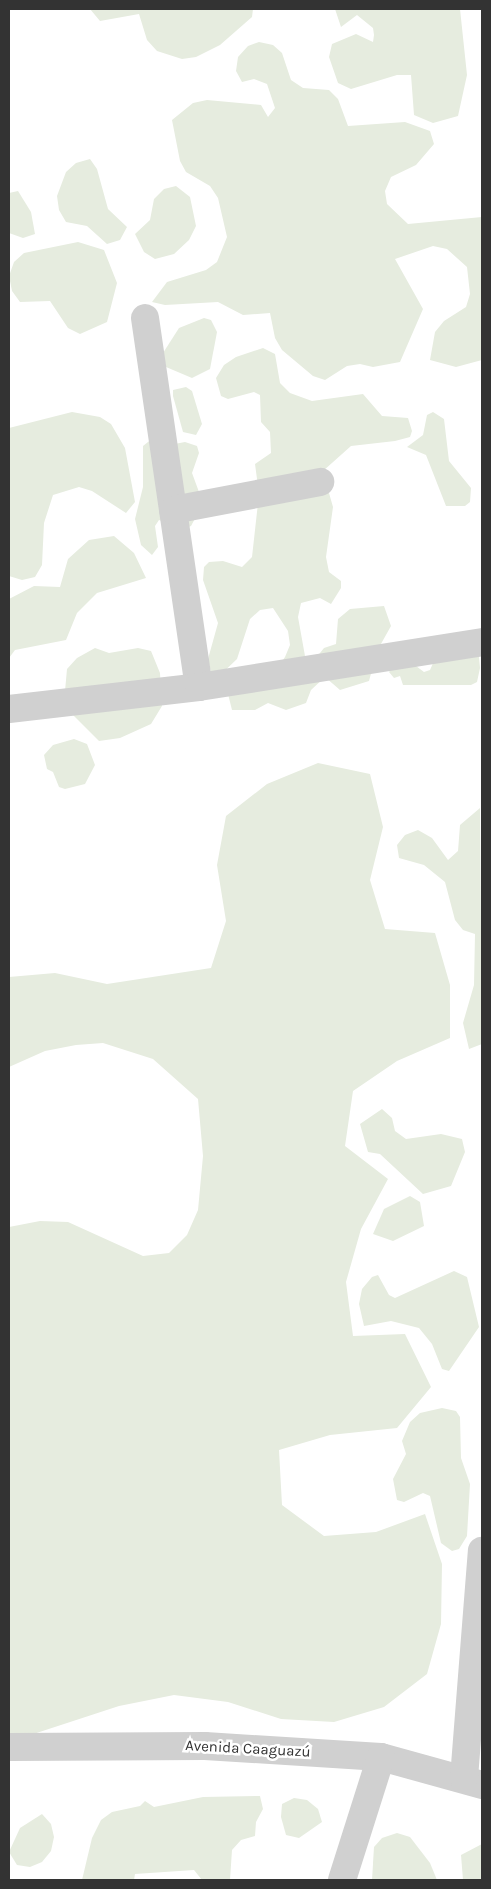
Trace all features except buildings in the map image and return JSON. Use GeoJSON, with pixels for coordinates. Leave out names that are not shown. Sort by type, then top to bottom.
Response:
{"type":"FeatureCollection","features":[{"type":"Feature","properties":{"kind":"street"},"geometry":{"type":"LineString","coordinates":[[145,318],[198,686]]}},
{"type":"Feature","properties":{"kind":"street"},"geometry":{"type":"LineString","coordinates":[[173,510],[320,482]]}},
{"type":"Feature","properties":{"kind":"street"},"geometry":{"type":"LineString","coordinates":[[9,709],[198,686],[482,642]]}},
{"type":"Feature","properties":{"kind":"street"},"geometry":{"type":"LineString","coordinates":[[473,1782],[482,1551]]}},
{"type":"Feature","properties":{"kind":"street","name":"Avenida Caaguazú"},"geometry":{"type":"LineString","coordinates":[[9,1747],[206,1746],[381,1757],[473,1782]]}},
{"type":"Feature","properties":{"kind":"street"},"geometry":{"type":"LineString","coordinates":[[342,1880],[381,1757]]}},
{"type":"Feature","properties":{"kind":"shaded area"},"geometry":{"type":"Polygon","coordinates":[[[90,9],[253,9],[252,17],[220,45],[196,57],[182,59],[157,51],[147,40],[139,14],[100,21],[90,9]]]}},
{"type":"Feature","properties":{"kind":"shaded area"},"geometry":{"type":"Polygon","coordinates":[[[335,9],[460,9],[467,75],[458,116],[433,123],[414,115],[411,75],[397,75],[351,89],[338,83],[329,57],[332,44],[356,34],[373,42],[374,35],[373,28],[357,15],[341,27],[335,9]]]}},
{"type":"Feature","properties":{"kind":"shaded area"},"geometry":{"type":"Polygon","coordinates":[[[259,42],[273,45],[282,53],[291,80],[303,88],[329,90],[338,99],[348,126],[405,122],[430,131],[434,144],[416,165],[391,177],[385,191],[387,204],[408,224],[482,217],[482,360],[456,367],[430,360],[435,332],[444,321],[466,307],[470,294],[467,267],[447,249],[433,246],[395,259],[423,309],[400,362],[373,367],[360,364],[347,366],[325,380],[313,376],[282,350],[275,338],[270,313],[243,315],[218,302],[165,305],[152,302],[167,282],[206,270],[217,262],[227,237],[218,198],[210,186],[186,172],[180,161],[172,120],[193,103],[207,100],[261,105],[268,117],[275,108],[267,84],[254,79],[242,82],[236,71],[238,57],[248,46],[259,42]]]}},
{"type":"Feature","properties":{"kind":"shaded area"},"geometry":{"type":"Polygon","coordinates":[[[90,159],[97,169],[108,209],[127,227],[120,240],[107,244],[87,226],[66,222],[59,210],[57,196],[66,172],[76,163],[90,159]]]}},
{"type":"Feature","properties":{"kind":"shaded area"},"geometry":{"type":"Polygon","coordinates":[[[176,186],[190,197],[196,226],[189,240],[174,254],[155,259],[144,252],[135,234],[150,220],[154,199],[164,189],[176,186]]]}},
{"type":"Feature","properties":{"kind":"shaded area"},"geometry":{"type":"Polygon","coordinates":[[[18,191],[31,212],[35,234],[23,238],[9,233],[9,193],[18,191]]]}},
{"type":"Feature","properties":{"kind":"shaded area"},"geometry":{"type":"Polygon","coordinates":[[[78,242],[104,250],[117,283],[107,322],[80,334],[68,328],[50,301],[20,302],[12,291],[9,276],[14,262],[24,253],[78,242]]]}},
{"type":"Feature","properties":{"kind":"shaded area"},"geometry":{"type":"Polygon","coordinates":[[[204,318],[211,320],[217,332],[210,369],[192,378],[166,367],[163,353],[179,328],[204,318]]]}},
{"type":"Feature","properties":{"kind":"shaded area"},"geometry":{"type":"Polygon","coordinates":[[[263,348],[275,354],[280,383],[290,393],[312,401],[363,394],[382,416],[408,418],[412,431],[410,437],[395,441],[351,446],[323,471],[320,482],[329,493],[333,507],[326,557],[329,572],[341,581],[341,588],[331,604],[320,598],[301,603],[298,617],[305,656],[316,658],[324,648],[336,644],[338,619],[350,609],[384,606],[391,626],[377,651],[369,681],[340,690],[325,677],[311,690],[306,703],[286,710],[268,703],[255,710],[232,710],[228,694],[277,669],[290,645],[288,631],[273,608],[260,610],[250,619],[237,659],[213,682],[208,659],[218,623],[203,580],[204,567],[209,562],[223,561],[242,567],[252,557],[259,494],[255,464],[271,453],[270,432],[261,422],[260,395],[254,392],[228,399],[221,396],[216,378],[224,365],[236,357],[263,348]]]}},
{"type":"Feature","properties":{"kind":"shaded area"},"geometry":{"type":"Polygon","coordinates":[[[186,387],[192,391],[202,424],[196,435],[183,432],[173,396],[173,390],[186,387]]]}},
{"type":"Feature","properties":{"kind":"shaded area"},"geometry":{"type":"Polygon","coordinates":[[[72,412],[100,417],[111,424],[125,448],[135,502],[126,513],[92,491],[79,487],[53,495],[44,523],[42,565],[35,577],[22,580],[9,576],[9,428],[72,412]]]}},
{"type":"Feature","properties":{"kind":"shaded area"},"geometry":{"type":"Polygon","coordinates":[[[433,412],[444,419],[449,461],[471,488],[470,502],[465,506],[446,506],[426,455],[407,447],[423,435],[427,415],[433,412]]]}},
{"type":"Feature","properties":{"kind":"shaded area"},"geometry":{"type":"Polygon","coordinates":[[[153,438],[164,446],[185,442],[197,446],[199,453],[192,473],[199,492],[198,513],[191,526],[184,529],[159,520],[155,526],[158,547],[152,555],[141,545],[135,519],[143,487],[143,446],[153,438]]]}},
{"type":"Feature","properties":{"kind":"shaded area"},"geometry":{"type":"Polygon","coordinates":[[[114,536],[134,553],[146,578],[97,593],[77,613],[66,640],[15,650],[9,658],[9,599],[34,586],[60,587],[68,559],[89,540],[114,536]]]}},
{"type":"Feature","properties":{"kind":"shaded area"},"geometry":{"type":"Polygon","coordinates":[[[478,647],[480,668],[477,682],[471,685],[403,685],[400,676],[394,678],[389,672],[393,667],[412,663],[424,672],[430,670],[438,652],[478,647]]]}},
{"type":"Feature","properties":{"kind":"shaded area"},"geometry":{"type":"Polygon","coordinates":[[[95,648],[109,653],[138,648],[151,651],[160,673],[162,706],[151,724],[120,738],[99,741],[71,713],[65,691],[67,669],[77,658],[95,648]]]}},
{"type":"Feature","properties":{"kind":"shaded area"},"geometry":{"type":"Polygon","coordinates":[[[74,739],[87,744],[95,765],[85,784],[65,789],[59,787],[53,772],[47,769],[44,755],[53,745],[74,739]]]}},
{"type":"Feature","properties":{"kind":"shaded area"},"geometry":{"type":"Polygon","coordinates":[[[318,763],[370,774],[383,827],[370,880],[385,929],[435,933],[450,985],[450,1038],[397,1061],[353,1091],[345,1146],[388,1179],[361,1229],[346,1282],[353,1336],[405,1334],[431,1387],[397,1428],[330,1435],[279,1450],[282,1505],[324,1536],[376,1532],[425,1514],[442,1564],[441,1624],[427,1674],[384,1707],[334,1722],[281,1719],[228,1702],[174,1695],[119,1706],[9,1742],[9,1227],[40,1221],[68,1222],[143,1256],[169,1253],[187,1235],[198,1210],[203,1156],[198,1099],[153,1059],[103,1043],[76,1045],[45,1051],[9,1067],[9,977],[55,973],[107,984],[211,968],[226,921],[217,865],[226,816],[267,784],[318,763]]]}},
{"type":"Feature","properties":{"kind":"shaded area"},"geometry":{"type":"Polygon","coordinates":[[[480,808],[482,1044],[469,1049],[463,1023],[474,985],[475,934],[463,930],[455,920],[445,882],[424,865],[399,858],[397,845],[405,835],[418,830],[432,838],[448,860],[458,851],[460,825],[480,808]]]}},
{"type":"Feature","properties":{"kind":"shaded area"},"geometry":{"type":"Polygon","coordinates":[[[382,1109],[392,1118],[395,1131],[406,1139],[441,1134],[462,1139],[465,1152],[451,1186],[423,1194],[380,1154],[368,1152],[360,1124],[382,1109]]]}},
{"type":"Feature","properties":{"kind":"shaded area"},"geometry":{"type":"Polygon","coordinates":[[[410,1196],[420,1202],[424,1226],[393,1241],[373,1234],[384,1209],[410,1196]]]}},
{"type":"Feature","properties":{"kind":"shaded area"},"geometry":{"type":"Polygon","coordinates":[[[454,1271],[467,1277],[479,1327],[449,1371],[442,1369],[432,1344],[419,1328],[391,1321],[364,1326],[359,1304],[362,1289],[372,1277],[378,1275],[389,1295],[395,1298],[454,1271]]]}},
{"type":"Feature","properties":{"kind":"shaded area"},"geometry":{"type":"Polygon","coordinates":[[[442,1408],[456,1411],[460,1417],[461,1458],[470,1484],[467,1536],[459,1549],[452,1551],[441,1543],[430,1496],[423,1493],[404,1502],[397,1500],[393,1479],[406,1454],[402,1441],[410,1422],[420,1413],[442,1408]]]}},
{"type":"Feature","properties":{"kind":"shaded area"},"geometry":{"type":"Polygon","coordinates":[[[260,1796],[263,1809],[256,1822],[255,1836],[241,1840],[232,1850],[230,1880],[202,1880],[194,1870],[135,1874],[134,1880],[82,1880],[92,1838],[101,1820],[112,1812],[140,1806],[145,1801],[154,1807],[203,1797],[260,1796]]]}},
{"type":"Feature","properties":{"kind":"shaded area"},"geometry":{"type":"Polygon","coordinates":[[[294,1798],[307,1800],[318,1809],[322,1822],[299,1838],[286,1835],[281,1817],[282,1804],[294,1798]]]}},
{"type":"Feature","properties":{"kind":"shaded area"},"geometry":{"type":"Polygon","coordinates":[[[42,1814],[51,1824],[54,1837],[51,1851],[42,1862],[30,1867],[17,1865],[9,1852],[20,1828],[42,1814]]]}},
{"type":"Feature","properties":{"kind":"shaded area"},"geometry":{"type":"Polygon","coordinates":[[[397,1833],[410,1837],[430,1863],[437,1880],[372,1880],[374,1847],[382,1838],[397,1833]]]}},
{"type":"Feature","properties":{"kind":"shaded area"},"geometry":{"type":"Polygon","coordinates":[[[482,1844],[482,1880],[463,1880],[461,1855],[482,1844]]]}}]}
